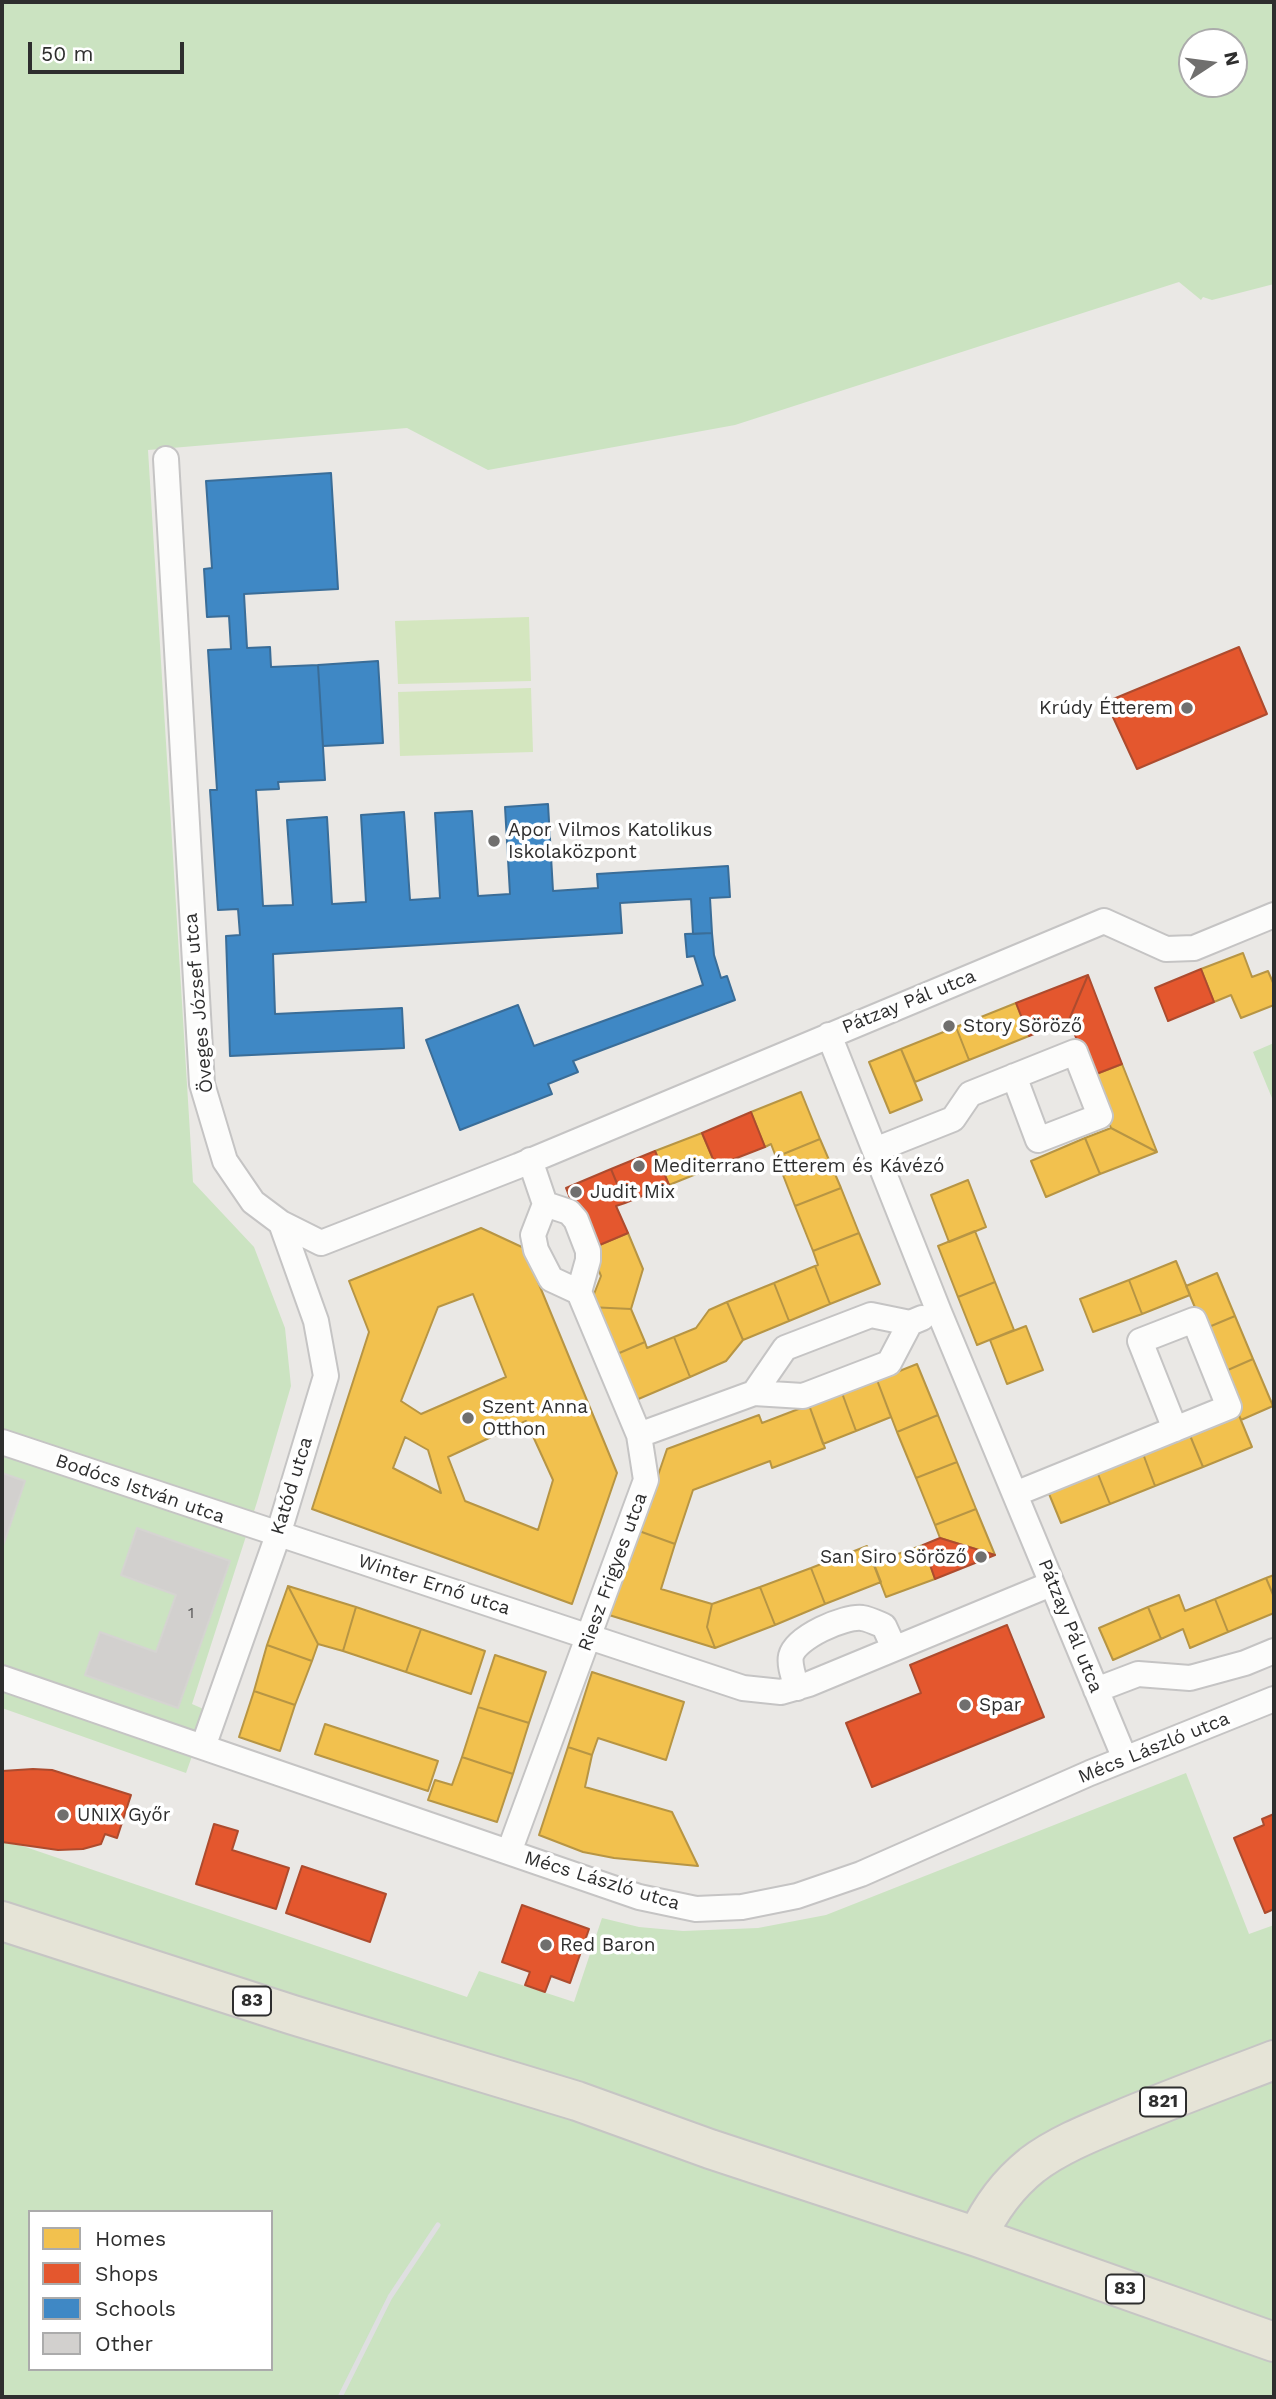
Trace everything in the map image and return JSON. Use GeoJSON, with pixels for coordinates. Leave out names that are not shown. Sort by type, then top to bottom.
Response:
{"type":"FeatureCollection","features":[{"type":"Feature","properties":{"kind":"main road","name":"83"},"geometry":{"type":"LineString","coordinates":[[2,1921],[293,2015],[577,2101],[1274,2342]]}},
{"type":"Feature","properties":{"kind":"main road","name":"821"},"geometry":{"type":"LineString","coordinates":[[976,2237],[989,2210],[1001,2195],[1031,2166],[1055,2150],[1165,2101],[1274,2060]]}},
{"type":"Feature","properties":{"kind":"street","name":"Öveges József utca"},"geometry":{"type":"LineString","coordinates":[[166,459],[202,1084],[225,1161],[253,1202],[281,1223],[321,1242],[530,1160],[829,1035]]}},
{"type":"Feature","properties":{"kind":"street","name":"Pátzay Pál utca"},"geometry":{"type":"LineString","coordinates":[[1125,1759],[939,1312],[829,1035],[1104,921],[1166,949],[1194,948],[1274,915]]}},
{"type":"Feature","properties":{"kind":"street"},"geometry":{"type":"LineString","coordinates":[[875,1150],[953,1119],[970,1094],[1014,1076]]}},
{"type":"Feature","properties":{"kind":"street"},"geometry":{"type":"LineString","coordinates":[[530,1160],[545,1204],[533,1235],[536,1250],[551,1279],[579,1292],[588,1251],[576,1220],[569,1212],[545,1204]]}},
{"type":"Feature","properties":{"kind":"street","name":"Katód utca"},"geometry":{"type":"LineString","coordinates":[[203,1747],[278,1535],[326,1376],[316,1321],[281,1223]]}},
{"type":"Feature","properties":{"kind":"street","name":"Riesz Frigyes utca"},"geometry":{"type":"LineString","coordinates":[[509,1852],[646,1480],[639,1435],[579,1292]]}},
{"type":"Feature","properties":{"kind":"street"},"geometry":{"type":"LineString","coordinates":[[754,1393],[785,1348],[871,1315],[910,1323],[939,1312]]}},
{"type":"Feature","properties":{"kind":"street"},"geometry":{"type":"LineString","coordinates":[[639,1435],[754,1393],[803,1396],[889,1363],[910,1323]]}},
{"type":"Feature","properties":{"kind":"street"},"geometry":{"type":"LineString","coordinates":[[1015,1494],[1175,1429]]}},
{"type":"Feature","properties":{"kind":"street","name":"Bodócs István utca"},"geometry":{"type":"LineString","coordinates":[[2,1442],[278,1535]]}},
{"type":"Feature","properties":{"kind":"street","name":"Winter Ernő utca"},"geometry":{"type":"LineString","coordinates":[[278,1535],[743,1688],[781,1692],[797,1688],[1051,1584]]}},
{"type":"Feature","properties":{"kind":"street"},"geometry":{"type":"LineString","coordinates":[[797,1688],[790,1660],[793,1648],[805,1638],[841,1621],[862,1618],[884,1626],[894,1648]]}},
{"type":"Feature","properties":{"kind":"street"},"geometry":{"type":"LineString","coordinates":[[1096,1690],[1138,1674],[1190,1678],[1274,1651]]}},
{"type":"Feature","properties":{"kind":"street","name":"Mécs László utca"},"geometry":{"type":"LineString","coordinates":[[2,1678],[639,1897],[696,1909],[766,1904],[861,1874],[1125,1759],[1274,1699]]}},
{"type":"Feature","properties":{"kind":"green space"},"geometry":{"type":"Polygon","coordinates":[[[2,2],[1274,2],[1274,284],[1212,300],[1203,297],[1201,300],[1179,282],[735,425],[488,470],[407,428],[148,450],[193,1182],[254,1247],[285,1328],[291,1386],[192,1704],[208,1711],[186,1773],[2,1708],[2,2]]]}},
{"type":"Feature","properties":{"kind":"green space"},"geometry":{"type":"Polygon","coordinates":[[[529,617],[531,681],[398,684],[395,621],[529,617]]]}},
{"type":"Feature","properties":{"kind":"green space"},"geometry":{"type":"Polygon","coordinates":[[[531,688],[533,752],[400,756],[398,692],[531,688]]]}},
{"type":"Feature","properties":{"kind":"green space"},"geometry":{"type":"Polygon","coordinates":[[[1274,1043],[1274,1103],[1253,1052],[1274,1043]]]}},
{"type":"Feature","properties":{"kind":"green space"},"geometry":{"type":"Polygon","coordinates":[[[1186,1773],[1249,1934],[1274,1925],[1274,2397],[2,2397],[2,1839],[467,1997],[479,1971],[574,2002],[602,1918],[639,1927],[683,1931],[758,1928],[826,1915],[1186,1773]]]}},
{"type":"Feature","properties":{"kind":"building: Homes"},"geometry":{"type":"Polygon","coordinates":[[[1243,953],[1252,977],[1268,971],[1274,985],[1274,1005],[1241,1018],[1231,995],[1214,1002],[1201,969],[1243,953]]]}},
{"type":"Feature","properties":{"kind":"building: Homes"},"geometry":{"type":"Polygon","coordinates":[[[1016,1003],[1029,1036],[969,1060],[956,1027],[1016,1003]]]}},
{"type":"Feature","properties":{"kind":"building: Homes"},"geometry":{"type":"Polygon","coordinates":[[[956,1027],[969,1060],[915,1082],[901,1049],[956,1027]]]}},
{"type":"Feature","properties":{"kind":"building: Homes"},"geometry":{"type":"Polygon","coordinates":[[[901,1049],[922,1100],[890,1113],[869,1062],[901,1049]]]}},
{"type":"Feature","properties":{"kind":"building: Homes"},"geometry":{"type":"Polygon","coordinates":[[[1122,1064],[1157,1152],[1111,1128],[1091,1076],[1122,1064]]]}},
{"type":"Feature","properties":{"kind":"building: Homes"},"geometry":{"type":"Polygon","coordinates":[[[801,1092],[820,1139],[776,1157],[771,1144],[765,1147],[751,1112],[801,1092]]]}},
{"type":"Feature","properties":{"kind":"building: Homes"},"geometry":{"type":"Polygon","coordinates":[[[1111,1128],[1157,1152],[1100,1174],[1085,1138],[1111,1128]]]}},
{"type":"Feature","properties":{"kind":"building: Homes"},"geometry":{"type":"Polygon","coordinates":[[[702,1133],[716,1166],[669,1185],[655,1151],[702,1133]]]}},
{"type":"Feature","properties":{"kind":"building: Homes"},"geometry":{"type":"Polygon","coordinates":[[[1085,1138],[1100,1174],[1046,1197],[1031,1161],[1085,1138]]]}},
{"type":"Feature","properties":{"kind":"building: Homes"},"geometry":{"type":"Polygon","coordinates":[[[820,1139],[841,1188],[795,1206],[776,1157],[820,1139]]]}},
{"type":"Feature","properties":{"kind":"building: Homes"},"geometry":{"type":"Polygon","coordinates":[[[968,1180],[986,1227],[949,1242],[931,1195],[968,1180]]]}},
{"type":"Feature","properties":{"kind":"building: Homes"},"geometry":{"type":"Polygon","coordinates":[[[841,1188],[859,1233],[813,1251],[795,1206],[841,1188]]]}},
{"type":"Feature","properties":{"kind":"building: Homes","name":"Szent Anna Otthon"},"geometry":{"type":"Polygon","coordinates":[[[481,1228],[524,1248],[617,1473],[572,1604],[312,1509],[369,1332],[349,1281],[481,1228]],[[473,1294],[438,1307],[401,1401],[421,1414],[506,1377],[473,1294]],[[526,1421],[448,1457],[465,1501],[538,1530],[553,1480],[526,1421]],[[405,1437],[393,1468],[441,1493],[428,1450],[405,1437]]]}},
{"type":"Feature","properties":{"kind":"building: Homes"},"geometry":{"type":"Polygon","coordinates":[[[975,1231],[995,1282],[958,1297],[938,1246],[975,1231]]]}},
{"type":"Feature","properties":{"kind":"building: Homes"},"geometry":{"type":"Polygon","coordinates":[[[628,1233],[643,1269],[631,1309],[589,1307],[601,1276],[590,1249],[628,1233]]]}},
{"type":"Feature","properties":{"kind":"building: Homes"},"geometry":{"type":"Polygon","coordinates":[[[859,1233],[880,1284],[830,1304],[815,1266],[818,1265],[813,1251],[859,1233]]]}},
{"type":"Feature","properties":{"kind":"building: Homes"},"geometry":{"type":"Polygon","coordinates":[[[1176,1261],[1190,1295],[1142,1314],[1129,1280],[1176,1261]]]}},
{"type":"Feature","properties":{"kind":"building: Homes"},"geometry":{"type":"Polygon","coordinates":[[[815,1266],[830,1304],[789,1321],[774,1283],[815,1266]]]}},
{"type":"Feature","properties":{"kind":"building: Homes"},"geometry":{"type":"Polygon","coordinates":[[[1217,1273],[1235,1316],[1204,1329],[1186,1286],[1217,1273]]]}},
{"type":"Feature","properties":{"kind":"building: Homes"},"geometry":{"type":"Polygon","coordinates":[[[1129,1280],[1142,1314],[1093,1332],[1080,1299],[1129,1280]]]}},
{"type":"Feature","properties":{"kind":"building: Homes"},"geometry":{"type":"Polygon","coordinates":[[[995,1282],[1014,1330],[977,1345],[958,1297],[995,1282]]]}},
{"type":"Feature","properties":{"kind":"building: Homes"},"geometry":{"type":"Polygon","coordinates":[[[774,1283],[789,1321],[743,1340],[727,1302],[774,1283]]]}},
{"type":"Feature","properties":{"kind":"building: Homes"},"geometry":{"type":"Polygon","coordinates":[[[727,1302],[743,1340],[726,1361],[690,1377],[674,1337],[696,1328],[709,1310],[727,1302]]]}},
{"type":"Feature","properties":{"kind":"building: Homes"},"geometry":{"type":"Polygon","coordinates":[[[589,1307],[631,1309],[645,1342],[610,1357],[589,1307]]]}},
{"type":"Feature","properties":{"kind":"building: Homes"},"geometry":{"type":"Polygon","coordinates":[[[1235,1316],[1253,1359],[1221,1373],[1204,1329],[1235,1316]]]}},
{"type":"Feature","properties":{"kind":"building: Homes"},"geometry":{"type":"Polygon","coordinates":[[[1026,1326],[1043,1370],[1007,1384],[990,1340],[1026,1326]]]}},
{"type":"Feature","properties":{"kind":"building: Homes"},"geometry":{"type":"Polygon","coordinates":[[[674,1337],[690,1377],[629,1403],[610,1357],[645,1342],[647,1348],[674,1337]]]}},
{"type":"Feature","properties":{"kind":"building: Homes"},"geometry":{"type":"Polygon","coordinates":[[[1253,1359],[1273,1406],[1241,1420],[1221,1373],[1253,1359]]]}},
{"type":"Feature","properties":{"kind":"building: Homes"},"geometry":{"type":"Polygon","coordinates":[[[917,1364],[938,1415],[897,1432],[877,1380],[917,1364]]]}},
{"type":"Feature","properties":{"kind":"building: Homes"},"geometry":{"type":"Polygon","coordinates":[[[877,1380],[891,1417],[856,1431],[842,1393],[877,1380]]]}},
{"type":"Feature","properties":{"kind":"building: Homes"},"geometry":{"type":"Polygon","coordinates":[[[842,1393],[856,1431],[823,1444],[809,1405],[842,1393]]]}},
{"type":"Feature","properties":{"kind":"building: Homes"},"geometry":{"type":"Polygon","coordinates":[[[809,1405],[825,1448],[772,1468],[770,1461],[693,1490],[675,1544],[639,1531],[667,1449],[759,1415],[762,1423],[809,1405]]]}},
{"type":"Feature","properties":{"kind":"building: Homes"},"geometry":{"type":"Polygon","coordinates":[[[1238,1413],[1252,1447],[1203,1467],[1189,1433],[1238,1413]]]}},
{"type":"Feature","properties":{"kind":"building: Homes"},"geometry":{"type":"Polygon","coordinates":[[[938,1415],[957,1462],[916,1478],[897,1432],[938,1415]]]}},
{"type":"Feature","properties":{"kind":"building: Homes"},"geometry":{"type":"Polygon","coordinates":[[[1189,1433],[1203,1467],[1155,1486],[1142,1451],[1189,1433]]]}},
{"type":"Feature","properties":{"kind":"building: Homes"},"geometry":{"type":"Polygon","coordinates":[[[1142,1451],[1155,1486],[1110,1504],[1096,1469],[1142,1451]]]}},
{"type":"Feature","properties":{"kind":"building: Homes"},"geometry":{"type":"Polygon","coordinates":[[[957,1462],[976,1509],[935,1525],[916,1478],[957,1462]]]}},
{"type":"Feature","properties":{"kind":"building: Homes"},"geometry":{"type":"Polygon","coordinates":[[[1096,1469],[1110,1504],[1061,1523],[1047,1489],[1096,1469]]]}},
{"type":"Feature","properties":{"kind":"building: Homes"},"geometry":{"type":"Polygon","coordinates":[[[976,1509],[995,1555],[940,1538],[935,1525],[976,1509]]]}},
{"type":"Feature","properties":{"kind":"building: Homes"},"geometry":{"type":"Polygon","coordinates":[[[639,1531],[675,1544],[661,1589],[712,1604],[707,1627],[715,1648],[609,1615],[639,1531]]]}},
{"type":"Feature","properties":{"kind":"building: Homes"},"geometry":{"type":"Polygon","coordinates":[[[923,1545],[935,1579],[886,1597],[873,1563],[923,1545]]]}},
{"type":"Feature","properties":{"kind":"building: Homes"},"geometry":{"type":"Polygon","coordinates":[[[867,1546],[881,1582],[825,1604],[811,1568],[867,1546]]]}},
{"type":"Feature","properties":{"kind":"building: Homes"},"geometry":{"type":"Polygon","coordinates":[[[811,1568],[825,1604],[775,1625],[760,1587],[811,1568]]]}},
{"type":"Feature","properties":{"kind":"building: Homes"},"geometry":{"type":"Polygon","coordinates":[[[1274,1575],[1274,1597],[1266,1578],[1274,1575]]]}},
{"type":"Feature","properties":{"kind":"building: Homes"},"geometry":{"type":"Polygon","coordinates":[[[1266,1578],[1274,1597],[1274,1613],[1228,1632],[1215,1599],[1266,1578]]]}},
{"type":"Feature","properties":{"kind":"building: Homes"},"geometry":{"type":"Polygon","coordinates":[[[288,1586],[356,1607],[343,1651],[318,1644],[288,1586]]]}},
{"type":"Feature","properties":{"kind":"building: Homes"},"geometry":{"type":"Polygon","coordinates":[[[288,1586],[318,1644],[312,1661],[267,1645],[288,1586]]]}},
{"type":"Feature","properties":{"kind":"building: Homes"},"geometry":{"type":"Polygon","coordinates":[[[760,1587],[775,1625],[715,1648],[707,1627],[712,1604],[760,1587]]]}},
{"type":"Feature","properties":{"kind":"building: Homes"},"geometry":{"type":"Polygon","coordinates":[[[1179,1595],[1185,1611],[1215,1599],[1228,1632],[1190,1648],[1183,1629],[1161,1639],[1148,1607],[1179,1595]]]}},
{"type":"Feature","properties":{"kind":"building: Homes"},"geometry":{"type":"Polygon","coordinates":[[[356,1607],[421,1629],[406,1672],[343,1651],[356,1607]]]}},
{"type":"Feature","properties":{"kind":"building: Homes"},"geometry":{"type":"Polygon","coordinates":[[[1148,1607],[1161,1639],[1113,1660],[1099,1628],[1148,1607]]]}},
{"type":"Feature","properties":{"kind":"building: Homes"},"geometry":{"type":"Polygon","coordinates":[[[421,1629],[485,1651],[471,1694],[406,1672],[421,1629]]]}},
{"type":"Feature","properties":{"kind":"building: Homes"},"geometry":{"type":"Polygon","coordinates":[[[267,1645],[312,1661],[295,1705],[254,1691],[267,1645]]]}},
{"type":"Feature","properties":{"kind":"building: Homes"},"geometry":{"type":"Polygon","coordinates":[[[495,1655],[546,1672],[529,1723],[478,1707],[495,1655]]]}},
{"type":"Feature","properties":{"kind":"building: Homes"},"geometry":{"type":"Polygon","coordinates":[[[592,1672],[684,1702],[666,1760],[598,1738],[592,1755],[568,1747],[592,1672]]]}},
{"type":"Feature","properties":{"kind":"building: Homes"},"geometry":{"type":"Polygon","coordinates":[[[254,1691],[295,1705],[280,1751],[239,1737],[254,1691]]]}},
{"type":"Feature","properties":{"kind":"building: Homes"},"geometry":{"type":"Polygon","coordinates":[[[478,1707],[529,1723],[513,1774],[462,1757],[478,1707]]]}},
{"type":"Feature","properties":{"kind":"building: Homes"},"geometry":{"type":"Polygon","coordinates":[[[325,1724],[438,1761],[428,1791],[315,1754],[325,1724]]]}},
{"type":"Feature","properties":{"kind":"building: Homes"},"geometry":{"type":"Polygon","coordinates":[[[568,1747],[592,1755],[585,1787],[672,1812],[698,1866],[614,1858],[583,1852],[539,1835],[568,1747]]]}},
{"type":"Feature","properties":{"kind":"building: Homes"},"geometry":{"type":"Polygon","coordinates":[[[462,1757],[513,1774],[497,1822],[428,1800],[435,1780],[452,1785],[462,1757]]]}},
{"type":"Feature","properties":{"kind":"building: Shops","name":"Krúdy Étterem"},"geometry":{"type":"Polygon","coordinates":[[[1239,647],[1267,714],[1137,769],[1106,702],[1239,647]]]}},
{"type":"Feature","properties":{"kind":"building: Shops"},"geometry":{"type":"Polygon","coordinates":[[[1201,969],[1214,1002],[1168,1021],[1155,988],[1201,969]]]}},
{"type":"Feature","properties":{"kind":"building: Shops"},"geometry":{"type":"Polygon","coordinates":[[[1088,975],[1122,1064],[1091,1076],[1069,1020],[1088,975]]]}},
{"type":"Feature","properties":{"kind":"building: Shops"},"geometry":{"type":"Polygon","coordinates":[[[1088,975],[1069,1020],[1029,1036],[1016,1003],[1088,975]]]}},
{"type":"Feature","properties":{"kind":"building: Shops"},"geometry":{"type":"Polygon","coordinates":[[[751,1112],[765,1147],[716,1166],[702,1133],[751,1112]]]}},
{"type":"Feature","properties":{"kind":"building: Shops"},"geometry":{"type":"Polygon","coordinates":[[[655,1151],[669,1185],[625,1203],[611,1169],[655,1151]]]}},
{"type":"Feature","properties":{"kind":"building: Shops"},"geometry":{"type":"Polygon","coordinates":[[[611,1169],[625,1203],[616,1206],[628,1233],[590,1249],[566,1188],[611,1169]]]}},
{"type":"Feature","properties":{"kind":"building: Shops"},"geometry":{"type":"Polygon","coordinates":[[[940,1538],[995,1555],[935,1579],[923,1545],[940,1538]]]}},
{"type":"Feature","properties":{"kind":"building: Shops","name":"Spar"},"geometry":{"type":"Polygon","coordinates":[[[1007,1625],[1044,1717],[872,1787],[846,1723],[921,1693],[910,1665],[1007,1625]]]}},
{"type":"Feature","properties":{"kind":"building: Shops","name":"UNIX Győr"},"geometry":{"type":"Polygon","coordinates":[[[52,1770],[131,1795],[117,1838],[105,1834],[101,1844],[83,1849],[58,1850],[2,1842],[2,1771],[52,1770]]]}},
{"type":"Feature","properties":{"kind":"building: Shops"},"geometry":{"type":"Polygon","coordinates":[[[1274,1814],[1274,1909],[1265,1913],[1234,1838],[1264,1825],[1262,1819],[1274,1814]]]}},
{"type":"Feature","properties":{"kind":"building: Shops"},"geometry":{"type":"Polygon","coordinates":[[[214,1824],[238,1831],[232,1850],[289,1868],[276,1909],[196,1884],[214,1824]]]}},
{"type":"Feature","properties":{"kind":"building: Shops"},"geometry":{"type":"Polygon","coordinates":[[[302,1866],[386,1894],[370,1942],[286,1913],[302,1866]]]}},
{"type":"Feature","properties":{"kind":"building: Shops","name":"Red Baron"},"geometry":{"type":"Polygon","coordinates":[[[522,1905],[589,1929],[570,1983],[551,1976],[545,1992],[525,1985],[530,1972],[502,1962],[522,1905]]]}},
{"type":"Feature","properties":{"kind":"building: Schools"},"geometry":{"type":"Polygon","coordinates":[[[331,473],[338,589],[244,594],[247,648],[270,647],[271,667],[318,665],[325,780],[278,782],[279,789],[256,790],[263,906],[293,905],[287,820],[327,817],[332,904],[366,902],[361,815],[404,812],[410,900],[440,898],[435,813],[472,811],[478,896],[510,894],[505,807],[548,804],[553,891],[598,888],[597,874],[728,866],[730,897],[710,898],[712,933],[693,934],[691,899],[620,903],[622,933],[273,954],[275,1014],[402,1008],[404,1048],[230,1056],[226,936],[240,935],[238,909],[218,910],[210,790],[217,790],[208,650],[231,649],[229,616],[207,617],[204,569],[212,568],[206,481],[331,473]]]}},
{"type":"Feature","properties":{"kind":"building: Schools"},"geometry":{"type":"Polygon","coordinates":[[[378,661],[383,743],[323,746],[318,665],[378,661]]]}},
{"type":"Feature","properties":{"kind":"building: Schools"},"geometry":{"type":"Polygon","coordinates":[[[712,933],[714,955],[721,978],[727,976],[735,1000],[573,1061],[578,1072],[548,1084],[552,1094],[460,1130],[426,1040],[518,1005],[534,1046],[703,985],[694,956],[687,957],[685,934],[712,933]]]}},
{"type":"Feature","properties":{"kind":"building: Other"},"geometry":{"type":"Polygon","coordinates":[[[2,1473],[25,1481],[2,1549],[2,1473]]]}},
{"type":"Feature","properties":{"kind":"building: Other"},"geometry":{"type":"Polygon","coordinates":[[[137,1528],[230,1561],[178,1708],[85,1675],[100,1632],[156,1652],[176,1595],[121,1575],[137,1528]]]}},
{"type":"Feature","properties":{"kind":"railway"},"geometry":{"type":"LineString","coordinates":[[340,2397],[390,2297],[438,2225]]}},
{"type":"Feature","properties":{"kind":"place","name":"Krúdy Étterem"},"geometry":{"type":"Point","coordinates":[1187,708]}},
{"type":"Feature","properties":{"kind":"place","name":"Apor Vilmos Katolikus Iskolaközpont"},"geometry":{"type":"Point","coordinates":[494,841]}},
{"type":"Feature","properties":{"kind":"place","name":"Story Söröző"},"geometry":{"type":"Point","coordinates":[949,1026]}},
{"type":"Feature","properties":{"kind":"place","name":"Mediterrano Étterem és Kávézó"},"geometry":{"type":"Point","coordinates":[639,1166]}},
{"type":"Feature","properties":{"kind":"place","name":"Judit Mix"},"geometry":{"type":"Point","coordinates":[576,1192]}},
{"type":"Feature","properties":{"kind":"place","name":"Szent Anna Otthon"},"geometry":{"type":"Point","coordinates":[468,1418]}},
{"type":"Feature","properties":{"kind":"place","name":"San Siro Söröző"},"geometry":{"type":"Point","coordinates":[981,1557]}},
{"type":"Feature","properties":{"kind":"place","name":"Spar"},"geometry":{"type":"Point","coordinates":[965,1705]}},
{"type":"Feature","properties":{"kind":"place","name":"UNIX Győr"},"geometry":{"type":"Point","coordinates":[63,1815]}},
{"type":"Feature","properties":{"kind":"place","name":"Red Baron"},"geometry":{"type":"Point","coordinates":[546,1945]}}]}
